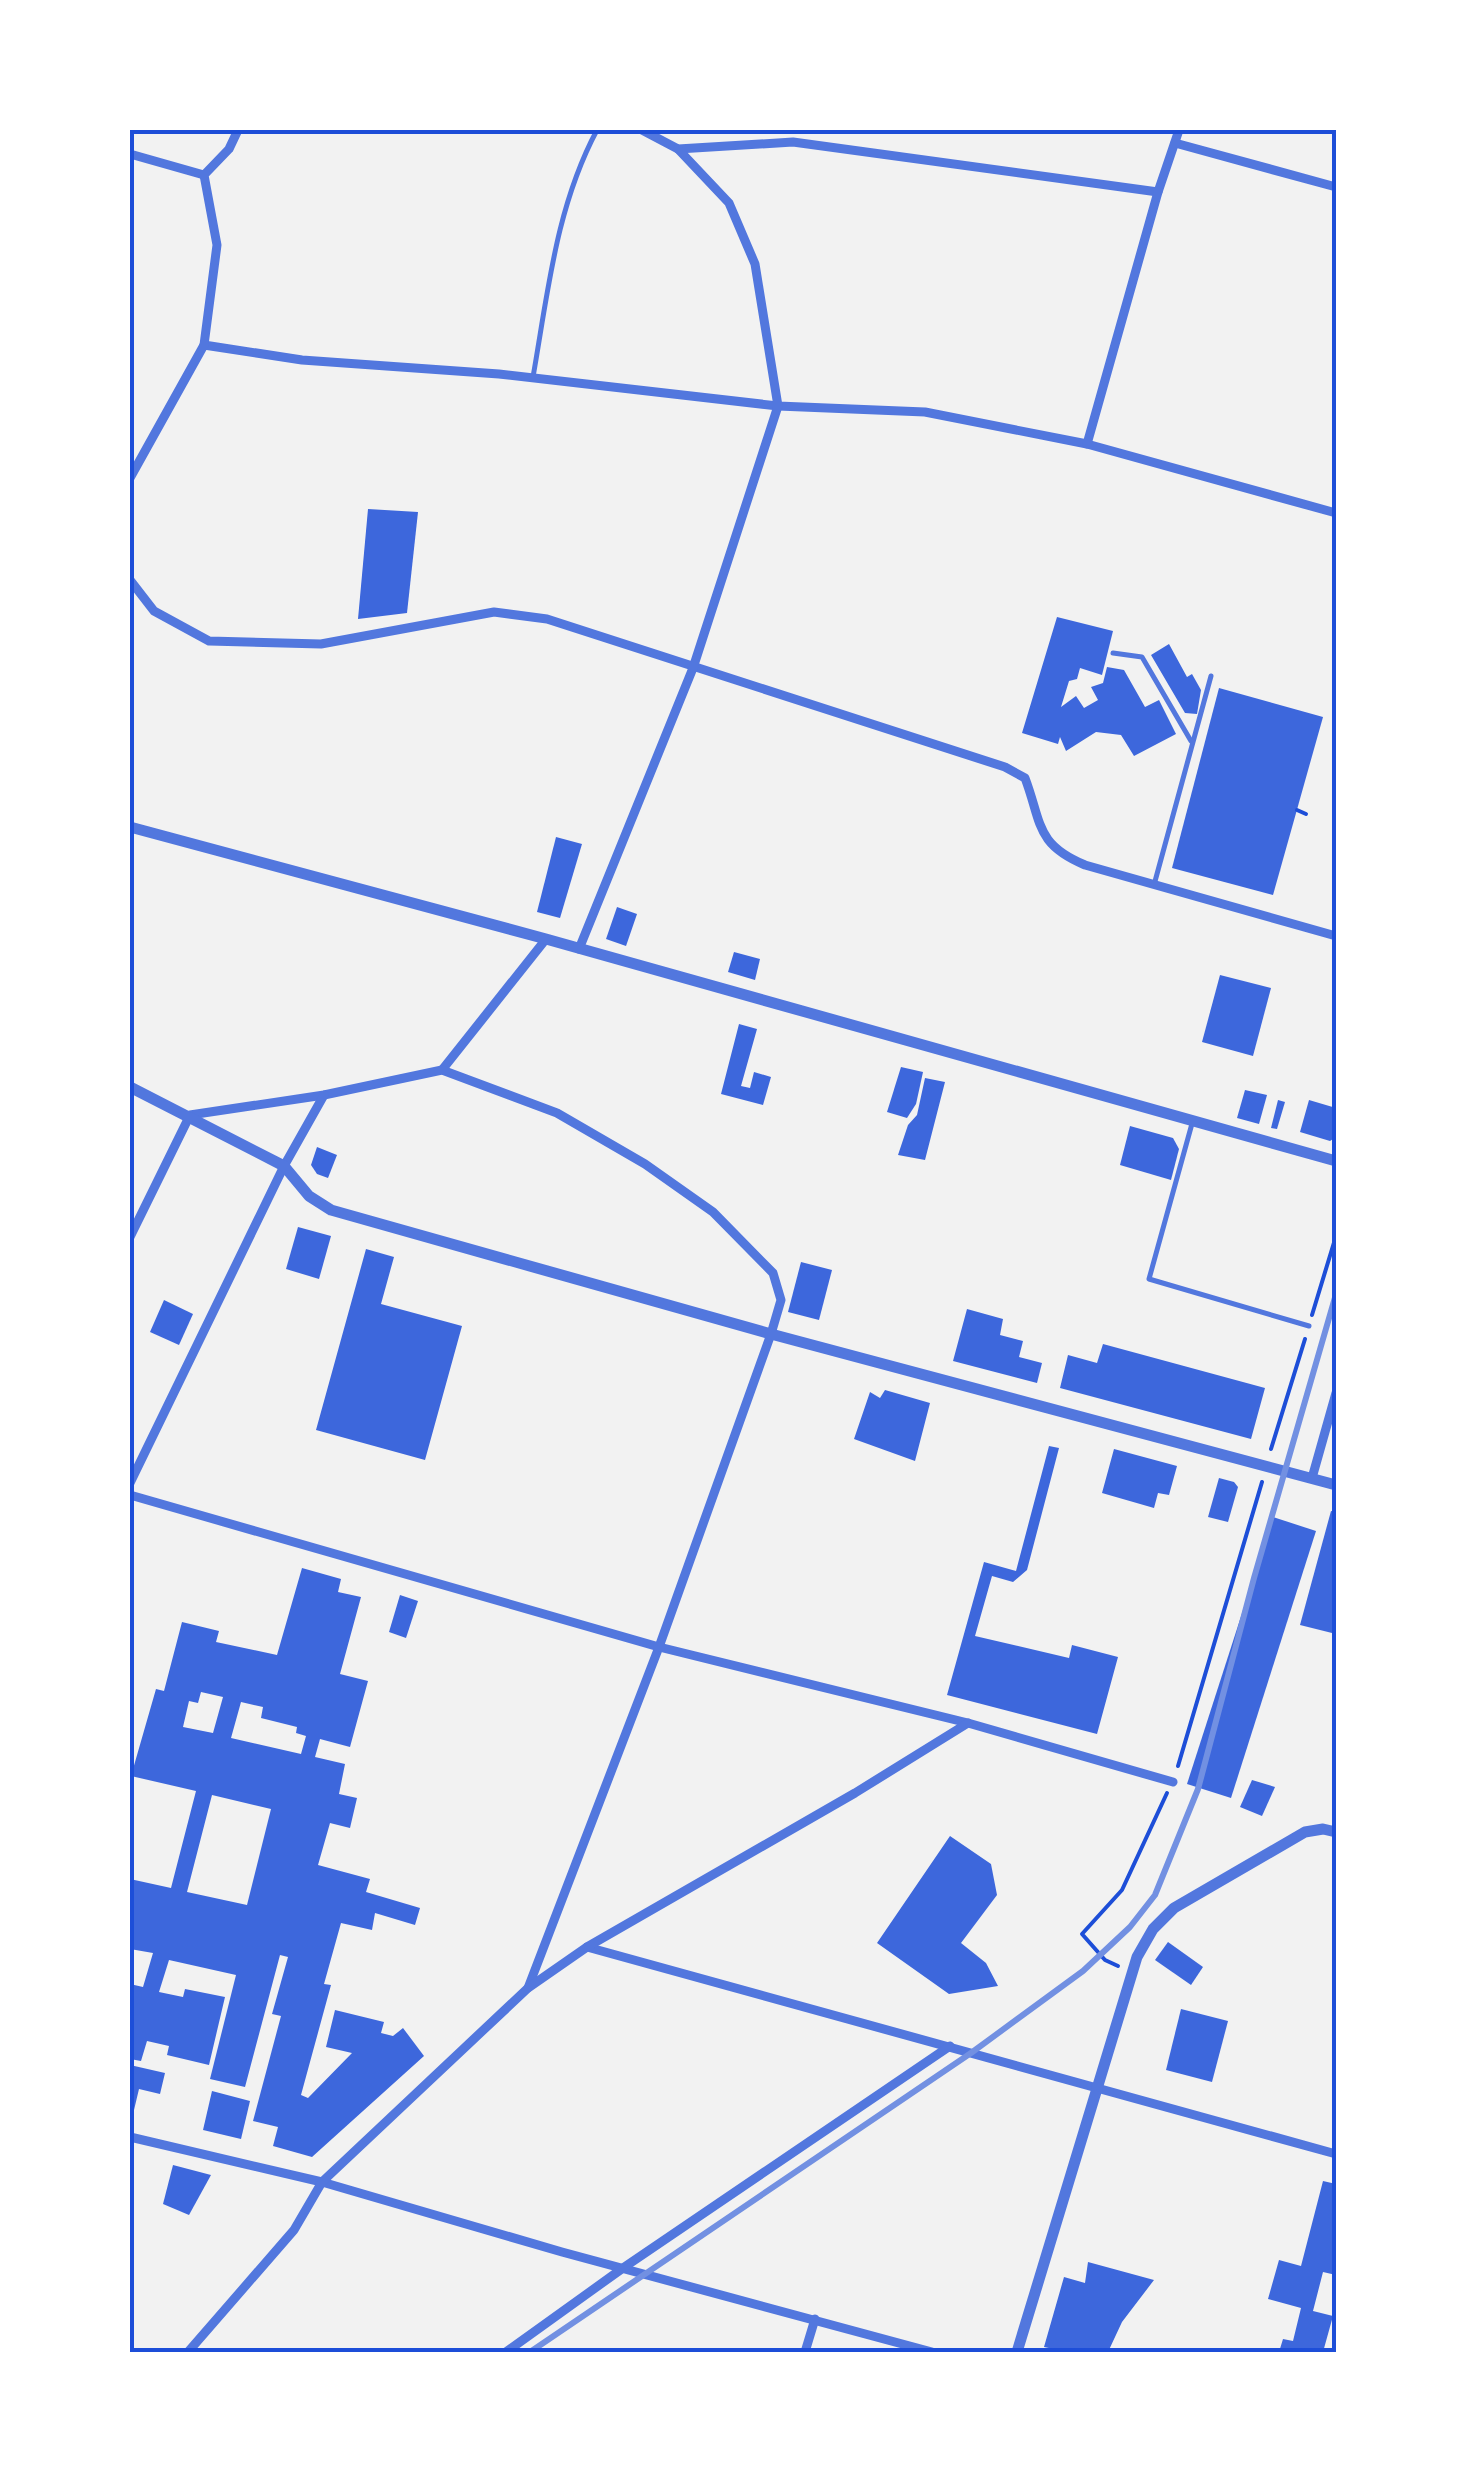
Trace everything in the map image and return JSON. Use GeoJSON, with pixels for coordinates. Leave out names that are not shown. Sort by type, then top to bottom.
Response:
{"type":"FeatureCollection","features":[{"type":"Feature","properties":{"kind":"street"},"geometry":{"type":"LineString","coordinates":[[204,175],[229,149],[238,130]]}},
{"type":"Feature","properties":{"kind":"street"},"geometry":{"type":"LineString","coordinates":[[579,949],[693,668],[778,406],[755,264],[728,203],[678,149],[642,130]]}},
{"type":"Feature","properties":{"kind":"street"},"geometry":{"type":"LineString","coordinates":[[793,142],[798,130]]}},
{"type":"Feature","properties":{"kind":"street"},"geometry":{"type":"LineString","coordinates":[[1087,444],[1179,130]]}},
{"type":"Feature","properties":{"kind":"street"},"geometry":{"type":"LineString","coordinates":[[678,149],[793,142],[1158,192]]}},
{"type":"Feature","properties":{"kind":"street"},"geometry":{"type":"LineString","coordinates":[[1175,143],[1336,187]]}},
{"type":"Feature","properties":{"kind":"street"},"geometry":{"type":"LineString","coordinates":[[130,154],[204,175]]}},
{"type":"Feature","properties":{"kind":"street"},"geometry":{"type":"LineString","coordinates":[[130,478],[204,346],[217,245],[204,175]]}},
{"type":"Feature","properties":{"kind":"street"},"geometry":{"type":"LineString","coordinates":[[204,346],[302,360],[533,378],[778,406],[925,412],[1087,444],[1336,513]]}},
{"type":"Feature","properties":{"kind":"street"},"geometry":{"type":"LineString","coordinates":[[130,580],[154,611],[209,641],[321,644],[494,612],[547,619],[1005,766],[1024,778],[1047,841],[1062,856],[1336,936]]}},
{"type":"Feature","properties":{"kind":"street"},"geometry":{"type":"LineString","coordinates":[[130,828],[1336,1161]]}},
{"type":"Feature","properties":{"kind":"street"},"geometry":{"type":"LineString","coordinates":[[442,1070],[546,940]]}},
{"type":"Feature","properties":{"kind":"street"},"geometry":{"type":"LineString","coordinates":[[190,1115],[324,1095],[442,1070],[556,1113],[645,1164],[713,1212],[773,1272],[781,1300],[771,1334],[659,1646],[528,1988]]}},
{"type":"Feature","properties":{"kind":"street"},"geometry":{"type":"LineString","coordinates":[[130,1087],[284,1166],[309,1196],[331,1210],[771,1334],[1336,1485]]}},
{"type":"Feature","properties":{"kind":"street"},"geometry":{"type":"LineString","coordinates":[[130,1483],[284,1166],[324,1095]]}},
{"type":"Feature","properties":{"kind":"street"},"geometry":{"type":"LineString","coordinates":[[130,1237],[190,1115]]}},
{"type":"Feature","properties":{"kind":"street"},"geometry":{"type":"LineString","coordinates":[[1312,1478],[1336,1393]]}},
{"type":"Feature","properties":{"kind":"street"},"geometry":{"type":"LineString","coordinates":[[130,1495],[659,1646],[968,1723],[1173,1782]]}},
{"type":"Feature","properties":{"kind":"street"},"geometry":{"type":"LineString","coordinates":[[188,2352],[294,2230],[322,2182],[528,1988],[588,1946],[854,1794],[968,1723]]}},
{"type":"Feature","properties":{"kind":"street"},"geometry":{"type":"LineString","coordinates":[[1017,2352],[1137,1957],[1153,1929],[1174,1908],[1305,1832],[1330,1830]]}},
{"type":"Feature","properties":{"kind":"street"},"geometry":{"type":"LineString","coordinates":[[588,1946],[1336,2154]]}},
{"type":"Feature","properties":{"kind":"street"},"geometry":{"type":"LineString","coordinates":[[506,2352],[950,2046]]}},
{"type":"Feature","properties":{"kind":"street"},"geometry":{"type":"LineString","coordinates":[[130,2136],[322,2182],[932,2352]]}},
{"type":"Feature","properties":{"kind":"street"},"geometry":{"type":"LineString","coordinates":[[805,2352],[815,2319]]}},
{"type":"Feature","properties":{"kind":"lane"},"geometry":{"type":"LineString","coordinates":[[533,378],[565,203],[580,161],[597,130]]}},
{"type":"Feature","properties":{"kind":"lane"},"geometry":{"type":"LineString","coordinates":[[1113,653],[1142,657],[1192,744]]}},
{"type":"Feature","properties":{"kind":"lane"},"geometry":{"type":"LineString","coordinates":[[1154,884],[1211,676]]}},
{"type":"Feature","properties":{"kind":"lane"},"geometry":{"type":"LineString","coordinates":[[1192,1120],[1149,1280],[1309,1326]]}},
{"type":"Feature","properties":{"kind":"path"},"geometry":{"type":"LineString","coordinates":[[1297,810],[1306,814]]}},
{"type":"Feature","properties":{"kind":"path"},"geometry":{"type":"LineString","coordinates":[[1122,1890],[1173,1782],[1336,1236]]}},
{"type":"Feature","properties":{"kind":"building"},"geometry":{"type":"Polygon","coordinates":[[[368,509],[418,512],[407,613],[358,619],[368,509]]]}},
{"type":"Feature","properties":{"kind":"building"},"geometry":{"type":"Polygon","coordinates":[[[1057,617],[1113,631],[1102,675],[1080,668],[1077,679],[1069,681],[1061,707],[1076,696],[1084,708],[1098,700],[1091,687],[1103,683],[1107,667],[1124,670],[1145,707],[1159,700],[1176,734],[1134,756],[1121,735],[1096,732],[1066,751],[1060,737],[1058,744],[1022,733],[1057,617]]]}},
{"type":"Feature","properties":{"kind":"building"},"geometry":{"type":"Polygon","coordinates":[[[1169,644],[1187,677],[1192,674],[1201,690],[1197,714],[1185,713],[1151,655],[1169,644]]]}},
{"type":"Feature","properties":{"kind":"building"},"geometry":{"type":"Polygon","coordinates":[[[1219,688],[1323,717],[1273,895],[1172,868],[1219,688]]]}},
{"type":"Feature","properties":{"kind":"building"},"geometry":{"type":"Polygon","coordinates":[[[556,837],[582,844],[560,918],[537,912],[556,837]]]}},
{"type":"Feature","properties":{"kind":"building"},"geometry":{"type":"Polygon","coordinates":[[[617,907],[637,914],[626,946],[606,939],[617,907]]]}},
{"type":"Feature","properties":{"kind":"building"},"geometry":{"type":"Polygon","coordinates":[[[734,952],[760,959],[755,980],[728,972],[734,952]]]}},
{"type":"Feature","properties":{"kind":"building"},"geometry":{"type":"Polygon","coordinates":[[[1220,975],[1271,988],[1253,1056],[1202,1042],[1220,975]]]}},
{"type":"Feature","properties":{"kind":"building"},"geometry":{"type":"Polygon","coordinates":[[[739,1024],[757,1029],[741,1086],[750,1088],[754,1072],[771,1077],[763,1105],[721,1094],[739,1024]]]}},
{"type":"Feature","properties":{"kind":"building"},"geometry":{"type":"Polygon","coordinates":[[[901,1067],[923,1072],[916,1104],[907,1118],[887,1112],[901,1067]]]}},
{"type":"Feature","properties":{"kind":"building"},"geometry":{"type":"Polygon","coordinates":[[[925,1078],[945,1082],[925,1160],[898,1155],[908,1125],[917,1115],[925,1078]]]}},
{"type":"Feature","properties":{"kind":"building"},"geometry":{"type":"Polygon","coordinates":[[[1245,1090],[1267,1095],[1259,1124],[1237,1118],[1245,1090]]]}},
{"type":"Feature","properties":{"kind":"building"},"geometry":{"type":"Polygon","coordinates":[[[1278,1100],[1285,1102],[1277,1129],[1271,1128],[1278,1100]]]}},
{"type":"Feature","properties":{"kind":"building"},"geometry":{"type":"Polygon","coordinates":[[[1309,1100],[1336,1108],[1336,1137],[1330,1141],[1300,1132],[1309,1100]]]}},
{"type":"Feature","properties":{"kind":"building"},"geometry":{"type":"Polygon","coordinates":[[[1130,1126],[1173,1138],[1179,1149],[1171,1180],[1120,1165],[1130,1126]]]}},
{"type":"Feature","properties":{"kind":"building"},"geometry":{"type":"Polygon","coordinates":[[[317,1147],[337,1155],[328,1178],[317,1174],[311,1165],[317,1147]]]}},
{"type":"Feature","properties":{"kind":"building"},"geometry":{"type":"Polygon","coordinates":[[[298,1227],[331,1236],[319,1279],[286,1269],[298,1227]]]}},
{"type":"Feature","properties":{"kind":"building"},"geometry":{"type":"Polygon","coordinates":[[[366,1249],[394,1257],[381,1304],[462,1326],[425,1460],[316,1430],[366,1249]]]}},
{"type":"Feature","properties":{"kind":"building"},"geometry":{"type":"Polygon","coordinates":[[[801,1262],[832,1270],[819,1320],[788,1312],[801,1262]]]}},
{"type":"Feature","properties":{"kind":"building"},"geometry":{"type":"Polygon","coordinates":[[[164,1300],[193,1314],[179,1345],[150,1332],[164,1300]]]}},
{"type":"Feature","properties":{"kind":"building"},"geometry":{"type":"Polygon","coordinates":[[[967,1309],[1003,1319],[1000,1335],[1023,1341],[1019,1357],[1042,1363],[1037,1383],[953,1361],[967,1309]]]}},
{"type":"Feature","properties":{"kind":"building"},"geometry":{"type":"Polygon","coordinates":[[[1103,1344],[1265,1388],[1251,1439],[1060,1388],[1068,1355],[1097,1363],[1103,1344]]]}},
{"type":"Feature","properties":{"kind":"building"},"geometry":{"type":"Polygon","coordinates":[[[885,1390],[930,1403],[915,1461],[854,1439],[870,1392],[880,1398],[885,1390]]]}},
{"type":"Feature","properties":{"kind":"building"},"geometry":{"type":"Polygon","coordinates":[[[1049,1446],[1059,1448],[1027,1570],[1013,1582],[992,1576],[975,1636],[1069,1658],[1072,1645],[1118,1657],[1097,1734],[947,1695],[984,1562],[1016,1571],[1049,1446]]]}},
{"type":"Feature","properties":{"kind":"building"},"geometry":{"type":"Polygon","coordinates":[[[1114,1449],[1177,1466],[1169,1495],[1158,1493],[1154,1508],[1102,1493],[1114,1449]]]}},
{"type":"Feature","properties":{"kind":"building"},"geometry":{"type":"Polygon","coordinates":[[[1219,1478],[1238,1487],[1228,1522],[1208,1517],[1219,1478]]]}},
{"type":"Feature","properties":{"kind":"building"},"geometry":{"type":"Polygon","coordinates":[[[1331,1511],[1336,1512],[1336,1634],[1300,1625],[1331,1511]]]}},
{"type":"Feature","properties":{"kind":"building"},"geometry":{"type":"Polygon","coordinates":[[[1273,1517],[1316,1531],[1231,1798],[1187,1784],[1273,1517]]]}},
{"type":"Feature","properties":{"kind":"building"},"geometry":{"type":"Polygon","coordinates":[[[302,1568],[341,1579],[338,1592],[361,1597],[340,1674],[368,1681],[350,1747],[320,1739],[315,1757],[345,1764],[339,1794],[357,1798],[350,1828],[330,1823],[318,1865],[370,1879],[366,1892],[420,1908],[415,1925],[375,1913],[372,1930],[341,1923],[324,1984],[331,1985],[301,2095],[308,2098],[352,2053],[326,2047],[335,2010],[384,2022],[381,2033],[393,2036],[403,2028],[424,2056],[312,2157],[273,2146],[278,2127],[253,2121],[281,2016],[272,2014],[288,1957],[280,1955],[245,2087],[210,2079],[236,1975],[169,1960],[159,1992],[183,1997],[185,1989],[225,1997],[209,2065],[167,2055],[169,2046],[147,2041],[141,2061],[130,2059],[130,1984],[143,1987],[153,1953],[130,1949],[130,1879],[171,1888],[196,1791],[131,1776],[156,1689],[164,1691],[182,1622],[219,1631],[216,1642],[277,1655],[302,1568]],[[201,1692],[198,1703],[189,1701],[183,1727],[213,1733],[223,1697],[201,1692]],[[241,1702],[231,1738],[301,1754],[306,1736],[296,1733],[297,1727],[261,1718],[263,1707],[241,1702]],[[212,1795],[187,1892],[247,1905],[271,1809],[212,1795]]]}},
{"type":"Feature","properties":{"kind":"building"},"geometry":{"type":"Polygon","coordinates":[[[400,1595],[418,1601],[406,1638],[389,1632],[400,1595]]]}},
{"type":"Feature","properties":{"kind":"building"},"geometry":{"type":"Polygon","coordinates":[[[1252,1780],[1275,1787],[1262,1816],[1240,1807],[1252,1780]]]}},
{"type":"Feature","properties":{"kind":"building"},"geometry":{"type":"Polygon","coordinates":[[[950,1836],[991,1864],[997,1895],[961,1943],[986,1963],[998,1986],[949,1994],[877,1943],[950,1836]]]}},
{"type":"Feature","properties":{"kind":"building"},"geometry":{"type":"Polygon","coordinates":[[[1168,1942],[1203,1967],[1191,1985],[1155,1960],[1168,1942]]]}},
{"type":"Feature","properties":{"kind":"building"},"geometry":{"type":"Polygon","coordinates":[[[1181,2009],[1228,2021],[1212,2082],[1166,2070],[1181,2009]]]}},
{"type":"Feature","properties":{"kind":"building"},"geometry":{"type":"Polygon","coordinates":[[[130,2065],[165,2073],[160,2094],[139,2089],[134,2110],[130,2109],[130,2065]]]}},
{"type":"Feature","properties":{"kind":"building"},"geometry":{"type":"Polygon","coordinates":[[[212,2091],[250,2101],[241,2139],[203,2130],[212,2091]]]}},
{"type":"Feature","properties":{"kind":"building"},"geometry":{"type":"Polygon","coordinates":[[[173,2165],[211,2175],[189,2215],[163,2204],[173,2165]]]}},
{"type":"Feature","properties":{"kind":"building"},"geometry":{"type":"Polygon","coordinates":[[[1323,2181],[1336,2184],[1336,2275],[1323,2272],[1313,2311],[1333,2316],[1323,2352],[1279,2352],[1283,2339],[1293,2341],[1301,2308],[1268,2299],[1279,2260],[1301,2266],[1323,2181]]]}},
{"type":"Feature","properties":{"kind":"building"},"geometry":{"type":"Polygon","coordinates":[[[1088,2262],[1154,2280],[1122,2322],[1108,2352],[1068,2352],[1044,2347],[1064,2277],[1085,2283],[1088,2262]]]}},
{"type":"Feature","properties":{"kind":"railway"},"geometry":{"type":"LineString","coordinates":[[530,2352],[971,2053],[1083,1971],[1130,1927],[1155,1895],[1198,1789],[1336,1294]]}}]}
